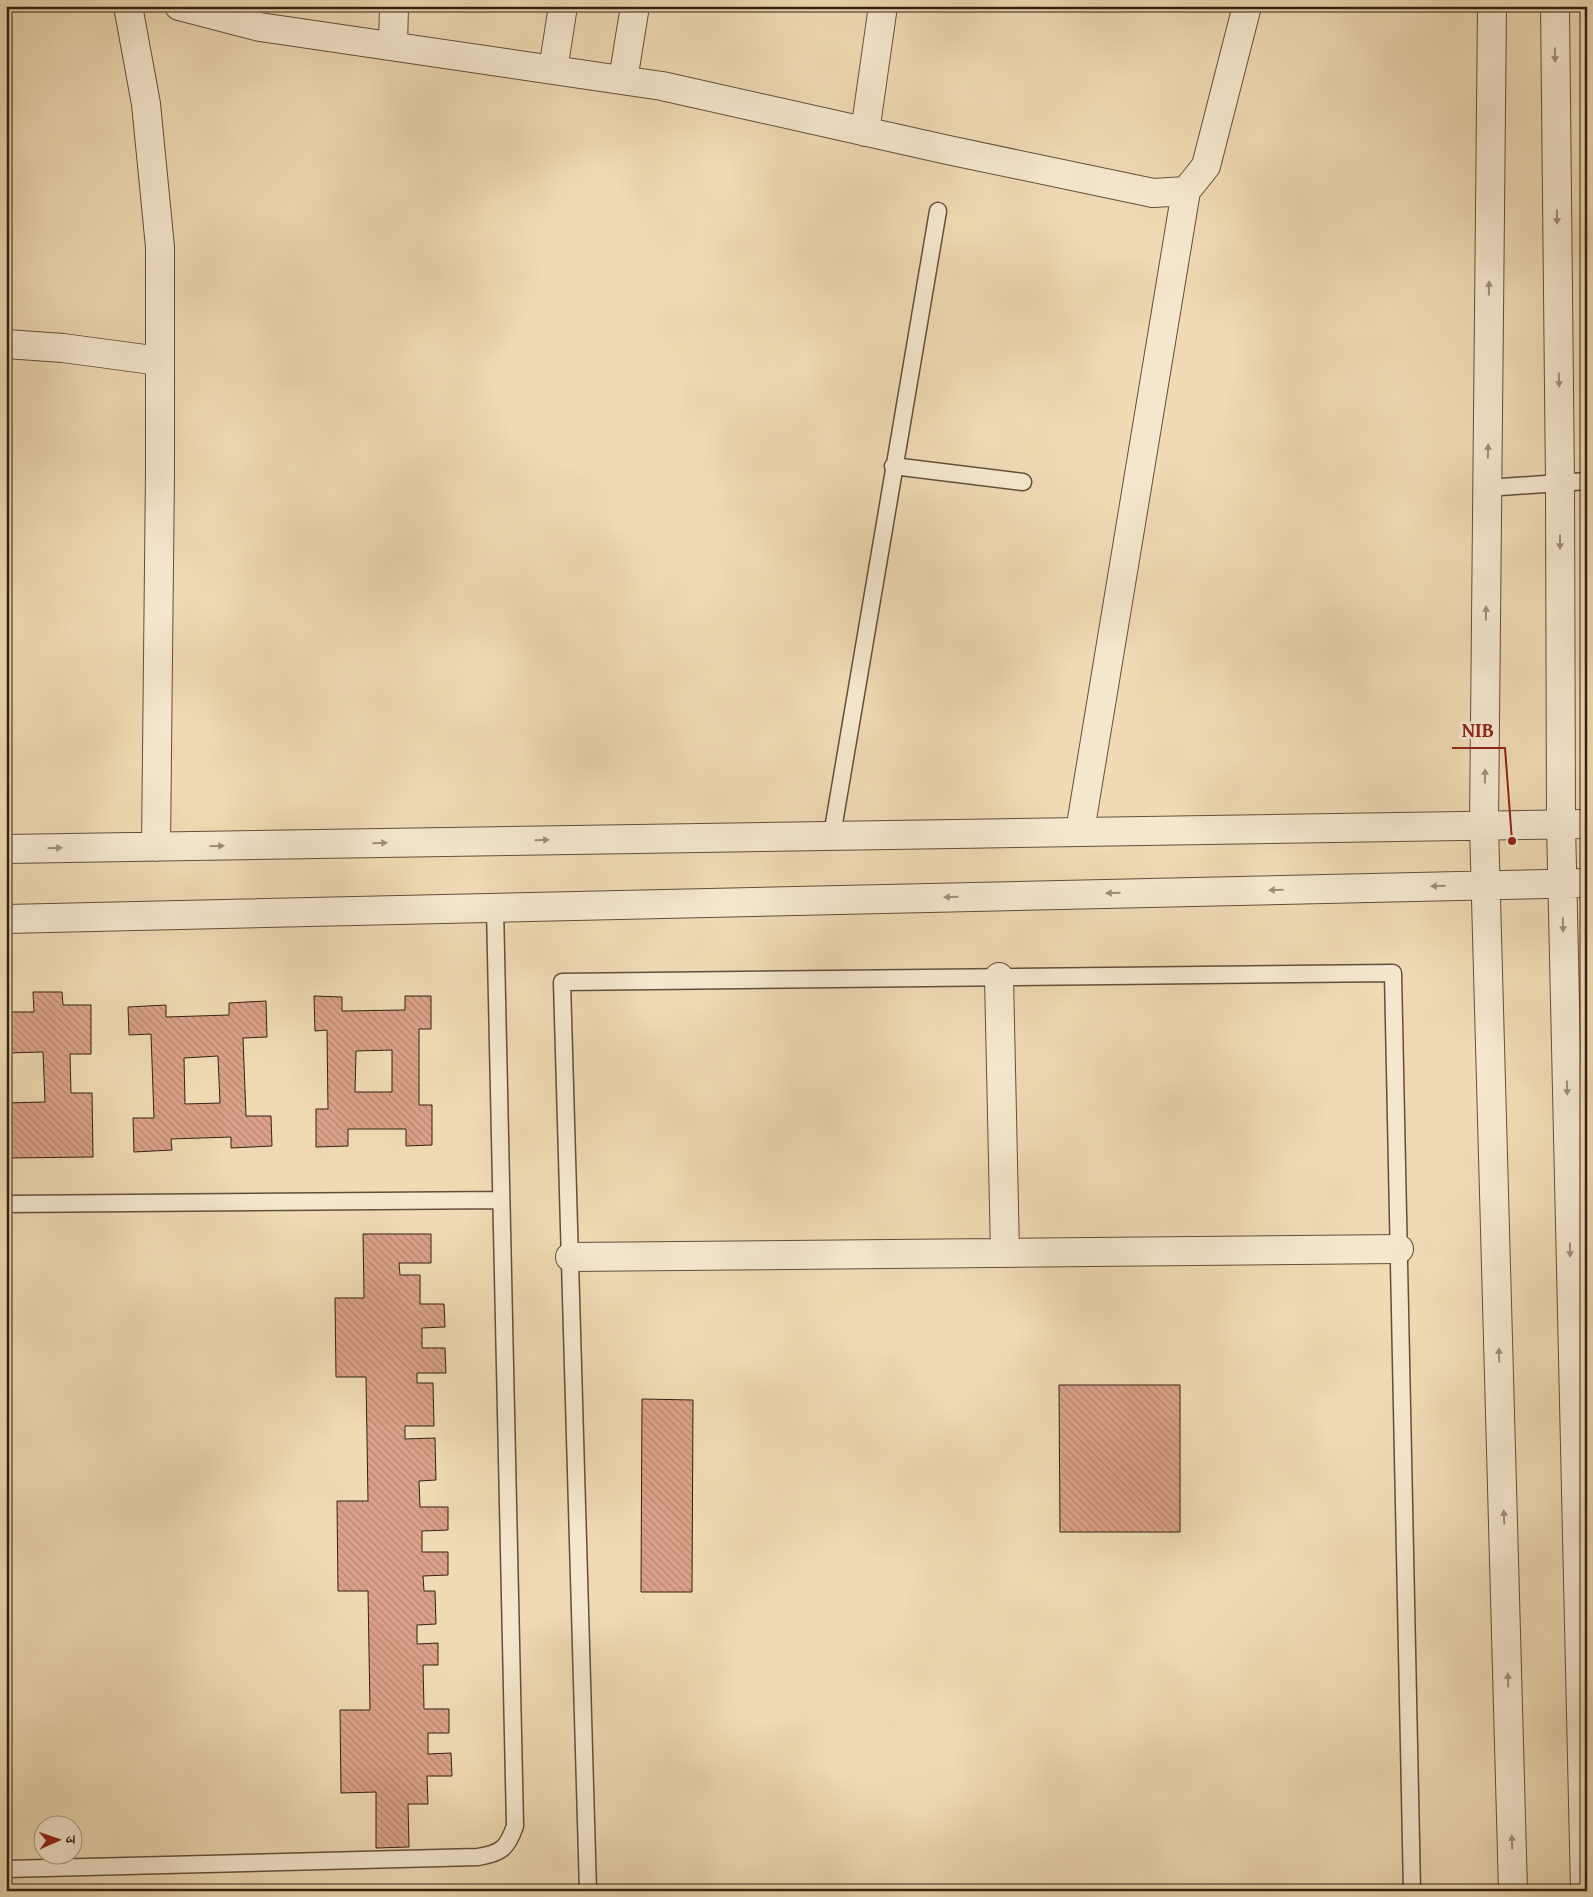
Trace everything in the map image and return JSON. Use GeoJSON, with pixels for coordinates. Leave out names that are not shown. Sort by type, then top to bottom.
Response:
{"type":"FeatureCollection","features":[{"type":"Feature","properties":{"kind":"street"},"geometry":{"type":"LineString","coordinates":[[128,6],[146,104],[160,247],[156,847]]}},
{"type":"Feature","properties":{"kind":"street"},"geometry":{"type":"LineString","coordinates":[[179,6],[260,27],[662,86],[865,132],[1153,193],[1186,191]]}},
{"type":"Feature","properties":{"kind":"street"},"geometry":{"type":"LineString","coordinates":[[393,46],[394,6]]}},
{"type":"Feature","properties":{"kind":"street"},"geometry":{"type":"LineString","coordinates":[[553,70],[563,6]]}},
{"type":"Feature","properties":{"kind":"street"},"geometry":{"type":"LineString","coordinates":[[623,80],[636,6]]}},
{"type":"Feature","properties":{"kind":"street"},"geometry":{"type":"LineString","coordinates":[[865,132],[883,6]]}},
{"type":"Feature","properties":{"kind":"street"},"geometry":{"type":"LineString","coordinates":[[1492,6],[1484,825],[1513,1891]]}},
{"type":"Feature","properties":{"kind":"street"},"geometry":{"type":"LineString","coordinates":[[1555,6],[1560,483],[1574,824],[1584,1891]]}},
{"type":"Feature","properties":{"kind":"street"},"geometry":{"type":"LineString","coordinates":[[1080,831],[1186,191],[1206,166],[1240,8]]}},
{"type":"Feature","properties":{"kind":"street"},"geometry":{"type":"LineString","coordinates":[[6,344],[63,348],[160,361]]}},
{"type":"Feature","properties":{"kind":"street"},"geometry":{"type":"LineString","coordinates":[[6,849],[1574,824]]}},
{"type":"Feature","properties":{"kind":"street"},"geometry":{"type":"LineString","coordinates":[[6,919],[1574,883]]}},
{"type":"Feature","properties":{"kind":"street"},"geometry":{"type":"LineString","coordinates":[[999,977],[1005,1253]]}},
{"type":"Feature","properties":{"kind":"street"},"geometry":{"type":"LineString","coordinates":[[570,1257],[1399,1249]]}},
{"type":"Feature","properties":{"kind":"lane"},"geometry":{"type":"LineString","coordinates":[[832,835],[893,466],[938,211]]}},
{"type":"Feature","properties":{"kind":"lane"},"geometry":{"type":"LineString","coordinates":[[893,466],[1023,482]]}},
{"type":"Feature","properties":{"kind":"lane"},"geometry":{"type":"LineString","coordinates":[[1488,488],[1587,481]]}},
{"type":"Feature","properties":{"kind":"lane"},"geometry":{"type":"LineString","coordinates":[[6,1868],[478,1857],[493,1855],[509,1843],[515,1826],[495,908]]}},
{"type":"Feature","properties":{"kind":"lane"},"geometry":{"type":"LineString","coordinates":[[588,1891],[562,982],[1393,973],[1412,1891]]}},
{"type":"Feature","properties":{"kind":"lane"},"geometry":{"type":"LineString","coordinates":[[6,1204],[501,1200]]}},
{"type":"Feature","properties":{"kind":"building"},"geometry":{"type":"Polygon","coordinates":[[[33,992],[62,992],[63,1005],[91,1005],[91,1054],[70,1054],[71,1093],[92,1093],[93,1157],[6,1158],[6,1103],[45,1102],[43,1052],[6,1053],[6,1012],[34,1012],[33,992]]]}},
{"type":"Feature","properties":{"kind":"building"},"geometry":{"type":"Polygon","coordinates":[[[314,996],[342,997],[342,1011],[405,1010],[405,996],[431,996],[431,1029],[419,1029],[419,1105],[432,1105],[432,1145],[406,1146],[406,1129],[348,1129],[348,1146],[316,1147],[316,1109],[328,1109],[327,1030],[315,1031],[314,996]],[[392,1050],[356,1051],[355,1092],[392,1092],[392,1050]]]}},
{"type":"Feature","properties":{"kind":"building"},"geometry":{"type":"Polygon","coordinates":[[[266,1001],[267,1037],[243,1038],[246,1116],[271,1116],[272,1146],[231,1148],[231,1137],[171,1139],[172,1150],[134,1152],[133,1118],[154,1118],[151,1034],[129,1035],[128,1007],[166,1005],[166,1017],[229,1015],[229,1003],[266,1001]],[[218,1056],[184,1058],[185,1104],[220,1103],[218,1056]]]}},
{"type":"Feature","properties":{"kind":"building"},"geometry":{"type":"Polygon","coordinates":[[[363,1234],[431,1234],[431,1263],[399,1263],[400,1275],[420,1275],[420,1304],[444,1304],[445,1327],[422,1328],[422,1348],[445,1348],[446,1373],[417,1373],[417,1383],[433,1383],[434,1426],[405,1426],[405,1439],[435,1438],[436,1480],[419,1481],[420,1507],[448,1507],[448,1530],[422,1531],[422,1552],[448,1552],[448,1575],[423,1576],[424,1591],[435,1591],[436,1624],[417,1625],[417,1644],[438,1643],[438,1665],[423,1665],[424,1709],[449,1709],[449,1733],[428,1733],[428,1754],[451,1753],[452,1776],[427,1776],[428,1804],[408,1804],[409,1847],[376,1848],[376,1792],[341,1793],[340,1710],[370,1710],[368,1591],[338,1591],[337,1501],[368,1501],[366,1377],[336,1377],[335,1298],[364,1298],[363,1234]]]}},
{"type":"Feature","properties":{"kind":"building"},"geometry":{"type":"Polygon","coordinates":[[[1059,1385],[1180,1385],[1180,1532],[1060,1532],[1059,1385]]]}},
{"type":"Feature","properties":{"kind":"building"},"geometry":{"type":"Polygon","coordinates":[[[642,1399],[693,1400],[692,1592],[641,1592],[642,1399]]]}},
{"type":"Feature","properties":{"kind":"place","name":"NIB"},"geometry":{"type":"Point","coordinates":[1512,841]}}]}
